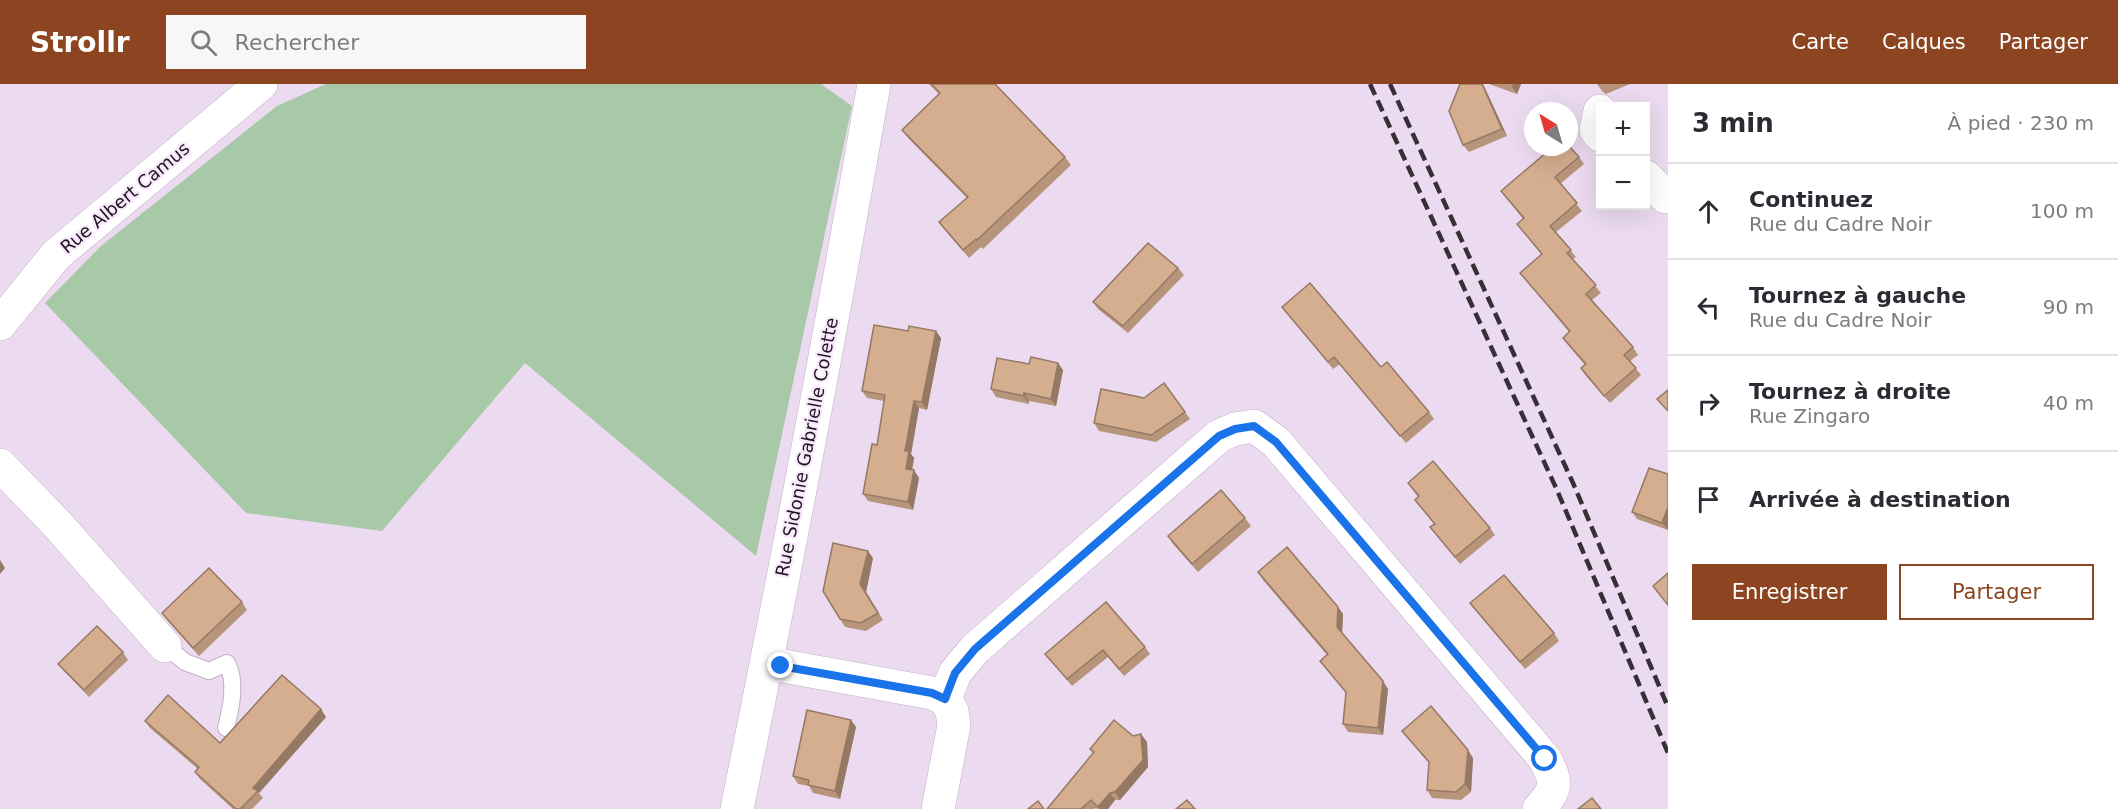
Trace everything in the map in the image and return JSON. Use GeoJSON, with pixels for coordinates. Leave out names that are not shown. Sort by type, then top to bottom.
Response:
{"type":"FeatureCollection","features":[{"type":"Feature","properties":{"kind":"street","name":"Rue Albert Camus"},"geometry":{"type":"LineString","coordinates":[[0,324],[56,255],[261,84]]}},
{"type":"Feature","properties":{"kind":"street","name":"Rue Sidonie Gabrielle Colette"},"geometry":{"type":"LineString","coordinates":[[737,809],[767,663],[847,237],[873,84]]}},
{"type":"Feature","properties":{"kind":"street"},"geometry":{"type":"LineString","coordinates":[[1650,181],[1666,197],[1668,195]]}},
{"type":"Feature","properties":{"kind":"street"},"geometry":{"type":"LineString","coordinates":[[945,699],[955,673],[975,649],[1219,436],[1235,429],[1254,426],[1276,442],[1545,759],[1554,777],[1551,793],[1539,809]]}},
{"type":"Feature","properties":{"kind":"street"},"geometry":{"type":"LineString","coordinates":[[0,465],[58,525],[164,644]]}},
{"type":"Feature","properties":{"kind":"street"},"geometry":{"type":"LineString","coordinates":[[767,663],[932,693],[945,699],[952,711],[954,725],[938,809]]}},
{"type":"Feature","properties":{"kind":"lane"},"geometry":{"type":"LineString","coordinates":[[164,644],[185,662],[209,671],[227,663],[232,672],[231,709],[226,728]]}},
{"type":"Feature","properties":{"kind":"green space"},"geometry":{"type":"Polygon","coordinates":[[[326,84],[821,84],[852,106],[756,556],[525,363],[382,531],[246,513],[45,303],[101,246],[277,106],[326,84]]]}},
{"type":"Feature","properties":{"kind":"building"},"geometry":{"type":"Polygon","coordinates":[[[931,84],[995,84],[1065,157],[977,240],[963,250],[939,222],[968,197],[902,130],[940,93],[931,84]]]}},
{"type":"Feature","properties":{"kind":"building"},"geometry":{"type":"Polygon","coordinates":[[[1460,84],[1482,84],[1502,129],[1463,145],[1449,111],[1460,84]]]}},
{"type":"Feature","properties":{"kind":"building"},"geometry":{"type":"Polygon","coordinates":[[[1542,156],[1579,157],[1555,177],[1577,203],[1550,226],[1571,250],[1567,253],[1596,285],[1586,294],[1633,347],[1624,355],[1636,368],[1604,396],[1581,368],[1586,364],[1563,338],[1570,331],[1520,273],[1542,254],[1517,224],[1524,218],[1501,191],[1542,156]]]}},
{"type":"Feature","properties":{"kind":"building"},"geometry":{"type":"Polygon","coordinates":[[[1148,243],[1178,268],[1123,326],[1093,302],[1148,243]]]}},
{"type":"Feature","properties":{"kind":"building"},"geometry":{"type":"Polygon","coordinates":[[[1310,283],[1381,367],[1387,362],[1429,412],[1400,436],[1334,357],[1328,362],[1282,307],[1310,283]]]}},
{"type":"Feature","properties":{"kind":"building"},"geometry":{"type":"Polygon","coordinates":[[[874,325],[908,331],[909,326],[936,331],[922,402],[914,401],[905,451],[909,451],[906,469],[914,470],[908,502],[863,494],[872,444],[877,445],[885,395],[862,391],[874,325]]]}},
{"type":"Feature","properties":{"kind":"building"},"geometry":{"type":"Polygon","coordinates":[[[1031,357],[1058,363],[1051,399],[991,389],[997,358],[1029,364],[1031,357]]]}},
{"type":"Feature","properties":{"kind":"building"},"geometry":{"type":"Polygon","coordinates":[[[1164,383],[1185,412],[1151,435],[1094,423],[1101,389],[1144,398],[1164,383]]]}},
{"type":"Feature","properties":{"kind":"building"},"geometry":{"type":"Polygon","coordinates":[[[1668,390],[1668,411],[1657,399],[1668,390]]]}},
{"type":"Feature","properties":{"kind":"building"},"geometry":{"type":"Polygon","coordinates":[[[1433,461],[1490,528],[1455,557],[1430,527],[1435,524],[1415,500],[1419,496],[1408,483],[1433,461]]]}},
{"type":"Feature","properties":{"kind":"building"},"geometry":{"type":"Polygon","coordinates":[[[1649,468],[1668,474],[1668,507],[1662,523],[1632,512],[1649,468]]]}},
{"type":"Feature","properties":{"kind":"building"},"geometry":{"type":"Polygon","coordinates":[[[1221,490],[1245,518],[1192,564],[1168,536],[1221,490]]]}},
{"type":"Feature","properties":{"kind":"building"},"geometry":{"type":"Polygon","coordinates":[[[833,543],[868,551],[860,584],[878,613],[861,623],[840,619],[823,591],[833,543]]]}},
{"type":"Feature","properties":{"kind":"building"},"geometry":{"type":"Polygon","coordinates":[[[1287,547],[1338,607],[1337,627],[1383,681],[1378,728],[1343,724],[1346,692],[1320,661],[1328,654],[1258,572],[1287,547]]]}},
{"type":"Feature","properties":{"kind":"building"},"geometry":{"type":"Polygon","coordinates":[[[209,568],[242,602],[193,648],[162,613],[209,568]]]}},
{"type":"Feature","properties":{"kind":"building"},"geometry":{"type":"Polygon","coordinates":[[[1668,573],[1668,605],[1653,586],[1668,573]]]}},
{"type":"Feature","properties":{"kind":"building"},"geometry":{"type":"Polygon","coordinates":[[[1504,575],[1554,633],[1520,662],[1470,603],[1504,575]]]}},
{"type":"Feature","properties":{"kind":"building"},"geometry":{"type":"Polygon","coordinates":[[[1106,602],[1145,647],[1119,669],[1103,650],[1067,679],[1045,654],[1106,602]]]}},
{"type":"Feature","properties":{"kind":"building"},"geometry":{"type":"Polygon","coordinates":[[[97,626],[123,652],[84,690],[58,664],[97,626]]]}},
{"type":"Feature","properties":{"kind":"building"},"geometry":{"type":"Polygon","coordinates":[[[282,675],[321,709],[253,788],[258,791],[240,809],[236,809],[195,772],[199,767],[145,721],[168,695],[220,743],[282,675]]]}},
{"type":"Feature","properties":{"kind":"building"},"geometry":{"type":"Polygon","coordinates":[[[1431,706],[1468,750],[1465,784],[1456,792],[1427,790],[1429,762],[1402,731],[1431,706]]]}},
{"type":"Feature","properties":{"kind":"building"},"geometry":{"type":"Polygon","coordinates":[[[807,710],[851,720],[835,791],[808,785],[809,780],[793,776],[807,710]]]}},
{"type":"Feature","properties":{"kind":"building"},"geometry":{"type":"Polygon","coordinates":[[[1114,720],[1133,736],[1141,734],[1143,760],[1115,792],[1110,793],[1098,807],[1091,800],[1081,809],[1047,809],[1094,752],[1090,749],[1114,720]]]}},
{"type":"Feature","properties":{"kind":"building"},"geometry":{"type":"Polygon","coordinates":[[[1592,798],[1601,809],[1578,809],[1592,798]]]}},
{"type":"Feature","properties":{"kind":"building"},"geometry":{"type":"Polygon","coordinates":[[[1187,800],[1195,809],[1176,809],[1187,800]]]}},
{"type":"Feature","properties":{"kind":"building"},"geometry":{"type":"Polygon","coordinates":[[[1038,801],[1044,809],[1028,809],[1038,801]]]}},
{"type":"Feature","properties":{"kind":"railway"},"geometry":{"type":"LineString","coordinates":[[1370,84],[1557,490],[1668,753]]}},
{"type":"Feature","properties":{"kind":"railway"},"geometry":{"type":"LineString","coordinates":[[1390,84],[1573,483],[1668,707]]}},
{"type":"Feature","properties":{"kind":"route"},"geometry":{"type":"LineString","coordinates":[[781,666],[932,693],[945,699],[955,673],[975,649],[1219,436],[1235,429],[1254,426],[1276,442],[1545,759]]}}]}
